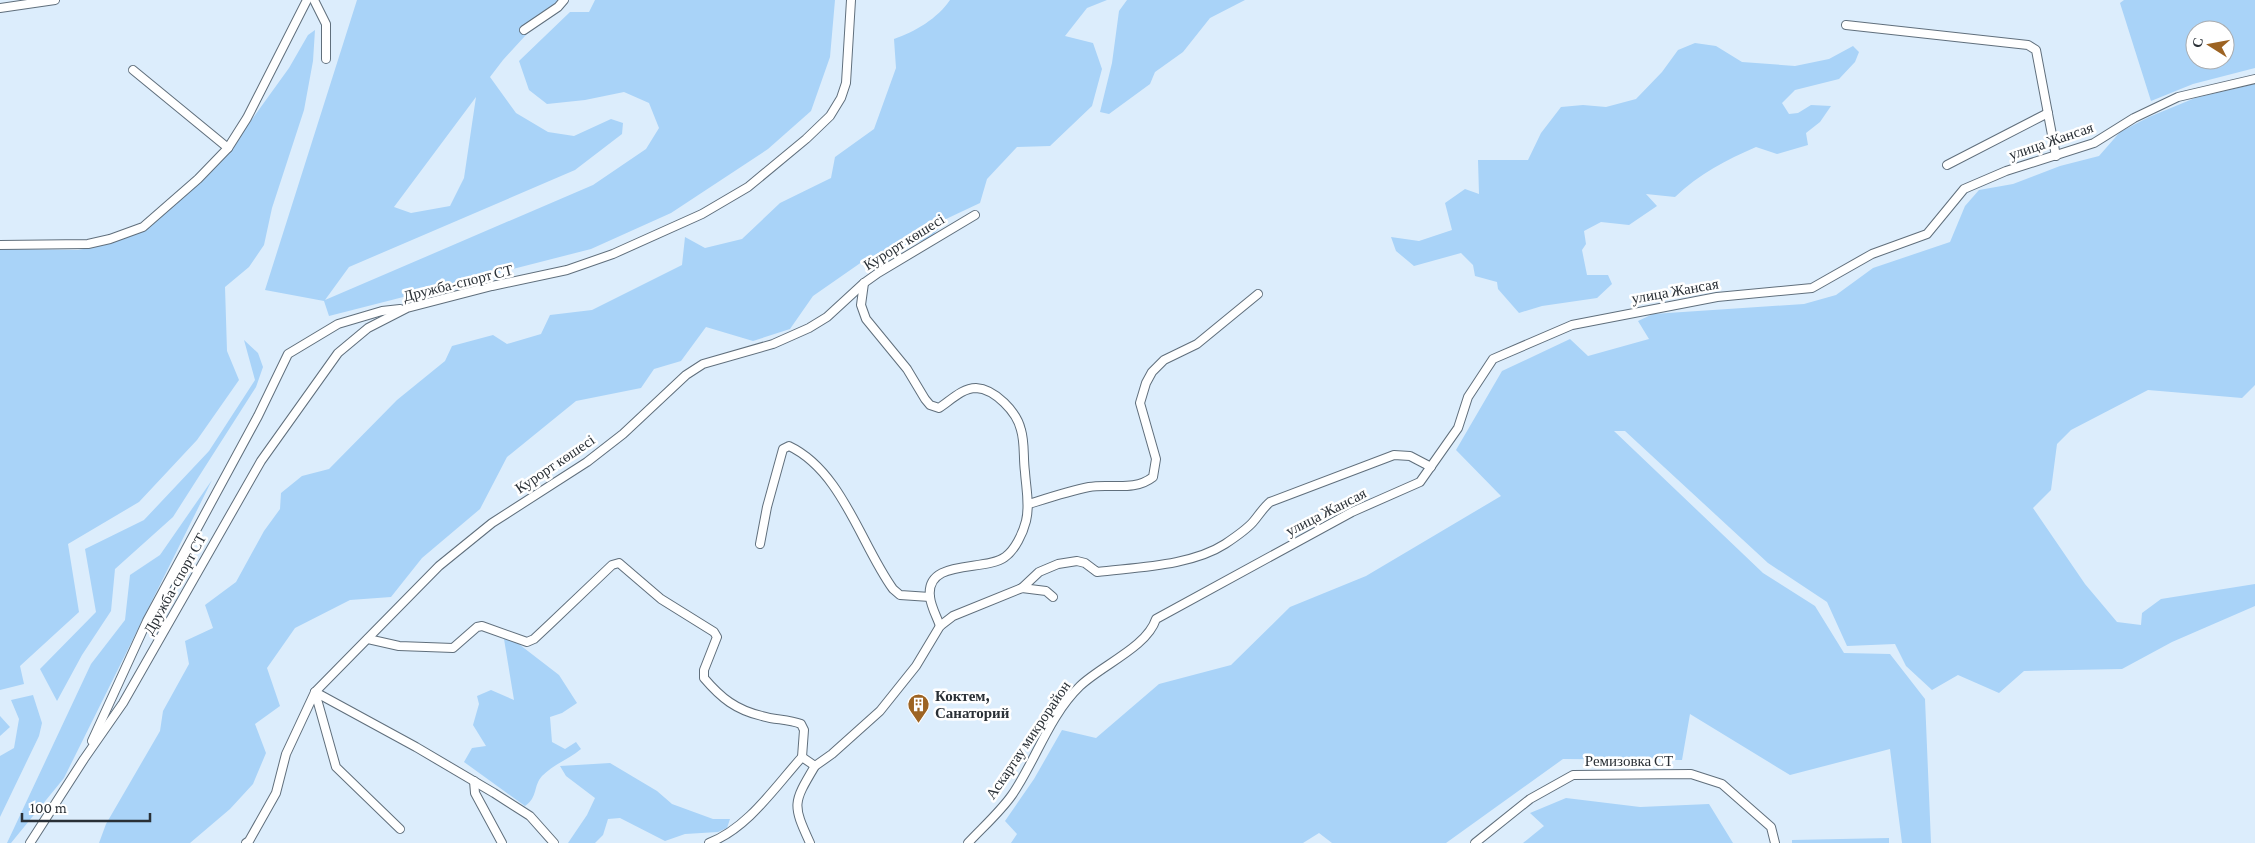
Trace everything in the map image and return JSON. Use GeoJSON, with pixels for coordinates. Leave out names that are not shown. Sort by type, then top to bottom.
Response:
{"type":"FeatureCollection","features":[{"type":"Feature","properties":{"kind":"street"},"geometry":{"type":"LineString","coordinates":[[0,8],[55,0]]}},
{"type":"Feature","properties":{"kind":"street"},"geometry":{"type":"LineString","coordinates":[[0,245],[88,244],[110,239],[142,226],[198,179],[228,148],[247,118],[307,0]]}},
{"type":"Feature","properties":{"kind":"street"},"geometry":{"type":"LineString","coordinates":[[314,0],[326,24],[326,60]]}},
{"type":"Feature","properties":{"kind":"street"},"geometry":{"type":"LineString","coordinates":[[524,30],[564,0]]}},
{"type":"Feature","properties":{"kind":"street","name":"Дружба-спорт СТ"},"geometry":{"type":"LineString","coordinates":[[30,843],[123,703],[261,461],[338,353],[368,328],[407,308],[492,286],[566,270],[613,254],[702,214],[748,187],[806,139],[830,116],[841,98],[846,84],[851,0]]}},
{"type":"Feature","properties":{"kind":"street"},"geometry":{"type":"LineString","coordinates":[[1846,25],[2028,45],[2036,50],[2056,156]]}},
{"type":"Feature","properties":{"kind":"street"},"geometry":{"type":"LineString","coordinates":[[133,70],[228,148]]}},
{"type":"Feature","properties":{"kind":"street","name":"улица Жансая"},"geometry":{"type":"LineString","coordinates":[[1157,619],[1352,512],[1420,482],[1458,428],[1468,397],[1493,359],[1572,325],[1717,297],[1812,288],[1872,254],[1927,234],[1964,189],[2006,171],[2094,143],[2134,118],[2178,97],[2255,79]]}},
{"type":"Feature","properties":{"kind":"street"},"geometry":{"type":"LineString","coordinates":[[1947,165],[2048,113]]}},
{"type":"Feature","properties":{"kind":"street","name":"Курорт көшесі"},"geometry":{"type":"LineString","coordinates":[[248,842],[276,793],[286,754],[315,692],[440,566],[492,523],[587,462],[623,434],[686,375],[703,364],[773,344],[809,328],[827,317],[864,283],[975,215]]}},
{"type":"Feature","properties":{"kind":"street"},"geometry":{"type":"LineString","coordinates":[[864,283],[861,306],[866,319],[907,369],[930,405],[939,408],[965,391],[975,388],[997,397],[1009,408],[1021,427],[1023,436],[1028,504],[1026,521],[1021,535],[1006,557],[991,563],[972,565],[941,573],[934,578],[930,597],[940,626]]}},
{"type":"Feature","properties":{"kind":"street"},"geometry":{"type":"LineString","coordinates":[[1028,504],[1088,487],[1141,484],[1153,477],[1156,459],[1140,408],[1142,392],[1152,372],[1164,360],[1197,344],[1258,294]]}},
{"type":"Feature","properties":{"kind":"street"},"geometry":{"type":"LineString","coordinates":[[84,759],[147,621],[258,416],[288,354],[338,324],[382,311],[407,308]]}},
{"type":"Feature","properties":{"kind":"street"},"geometry":{"type":"LineString","coordinates":[[760,544],[776,469],[783,449],[789,446],[812,463],[849,509],[893,589],[900,595],[930,597]]}},
{"type":"Feature","properties":{"kind":"street"},"geometry":{"type":"LineString","coordinates":[[810,843],[796,811],[797,799],[814,766],[832,754],[880,711],[916,666],[940,626],[953,616],[1022,588],[1039,572],[1058,564],[1077,561],[1085,563],[1097,572],[1169,563],[1195,556],[1224,545],[1252,524],[1260,511],[1270,502],[1394,455],[1410,456],[1431,467]]}},
{"type":"Feature","properties":{"kind":"street"},"geometry":{"type":"LineString","coordinates":[[368,639],[399,646],[453,648],[477,627],[482,626],[527,642],[550,624],[612,565],[619,563],[661,599],[714,632],[717,637],[704,670],[704,678],[719,696],[739,709],[763,717],[784,719],[800,724],[804,730],[802,757],[752,812],[726,834],[709,843]]}},
{"type":"Feature","properties":{"kind":"street"},"geometry":{"type":"LineString","coordinates":[[1022,588],[1046,591],[1053,597]]}},
{"type":"Feature","properties":{"kind":"street","name":"Аскартау микрорайон"},"geometry":{"type":"LineString","coordinates":[[968,843],[1012,795],[1047,732],[1079,688],[1092,675],[1148,635],[1157,619]]}},
{"type":"Feature","properties":{"kind":"street"},"geometry":{"type":"LineString","coordinates":[[315,692],[474,781],[530,816],[554,843]]}},
{"type":"Feature","properties":{"kind":"street"},"geometry":{"type":"LineString","coordinates":[[315,692],[336,767],[400,828]]}},
{"type":"Feature","properties":{"kind":"street"},"geometry":{"type":"LineString","coordinates":[[802,757],[814,766]]}},
{"type":"Feature","properties":{"kind":"street","name":"Ремизовка СТ"},"geometry":{"type":"LineString","coordinates":[[1475,843],[1530,799],[1573,775],[1691,774],[1722,784],[1771,827],[1775,843]]}},
{"type":"Feature","properties":{"kind":"street"},"geometry":{"type":"LineString","coordinates":[[474,781],[475,793],[502,843]]}},
{"type":"Feature","properties":{"kind":"shaded area"},"geometry":{"type":"Polygon","coordinates":[[[357,0],[558,0],[503,60],[490,77],[516,113],[548,132],[574,136],[611,119],[623,123],[622,134],[575,170],[349,267],[325,300],[593,185],[646,149],[659,128],[649,103],[624,92],[585,100],[547,104],[529,90],[519,61],[570,12],[589,12],[595,0],[835,0],[830,57],[811,111],[768,149],[671,213],[591,249],[329,316],[324,301],[265,290],[357,0]],[[476,97],[394,207],[411,213],[450,206],[464,178],[476,97]]]}},
{"type":"Feature","properties":{"kind":"shaded area"},"geometry":{"type":"Polygon","coordinates":[[[950,0],[1107,0],[1087,8],[1065,36],[1093,43],[1102,69],[1092,106],[1050,146],[1017,147],[987,179],[980,203],[946,219],[931,238],[869,257],[813,296],[790,329],[753,341],[706,327],[681,361],[654,369],[641,388],[576,401],[507,457],[480,509],[422,558],[391,597],[350,600],[295,628],[267,668],[280,706],[255,724],[266,753],[253,784],[230,809],[190,843],[99,843],[106,824],[160,731],[163,711],[189,664],[185,641],[213,628],[205,605],[236,582],[264,531],[280,509],[281,493],[302,476],[329,469],[397,400],[445,361],[452,346],[493,335],[507,344],[541,334],[550,315],[592,310],[682,265],[685,237],[705,248],[742,239],[780,203],[831,178],[835,157],[874,129],[896,68],[894,39],[925,24],[939,13],[950,0]]]}},
{"type":"Feature","properties":{"kind":"shaded area"},"geometry":{"type":"Polygon","coordinates":[[[1127,0],[1245,0],[1210,18],[1183,52],[1155,72],[1150,84],[1109,114],[1100,112],[1112,63],[1119,11],[1127,0]]]}},
{"type":"Feature","properties":{"kind":"shaded area"},"geometry":{"type":"Polygon","coordinates":[[[2124,0],[2255,0],[2255,68],[2193,84],[2151,101],[2120,3],[2124,0]]]}},
{"type":"Feature","properties":{"kind":"shaded area"},"geometry":{"type":"Polygon","coordinates":[[[315,30],[313,61],[304,110],[272,208],[264,245],[249,267],[225,287],[227,351],[239,380],[197,440],[139,502],[68,544],[79,612],[20,666],[24,684],[0,690],[0,249],[78,250],[105,245],[142,230],[195,187],[224,158],[289,68],[308,35],[315,30]]]}},
{"type":"Feature","properties":{"kind":"shaded area"},"geometry":{"type":"Polygon","coordinates":[[[1695,43],[1716,46],[1742,62],[1795,66],[1829,59],[1853,46],[1859,52],[1855,62],[1839,79],[1795,90],[1782,103],[1789,114],[1798,113],[1811,105],[1831,106],[1820,122],[1806,133],[1808,145],[1777,154],[1756,147],[1713,168],[1675,197],[1646,194],[1657,206],[1629,225],[1601,222],[1584,231],[1586,244],[1582,250],[1587,275],[1608,275],[1612,284],[1597,298],[1542,306],[1519,313],[1498,289],[1497,282],[1475,276],[1473,265],[1461,253],[1414,266],[1396,251],[1391,237],[1419,241],[1452,230],[1445,203],[1465,189],[1479,194],[1478,160],[1528,160],[1541,133],[1561,107],[1583,105],[1606,107],[1636,99],[1662,72],[1678,50],[1695,43]]]}},
{"type":"Feature","properties":{"kind":"shaded area"},"geometry":{"type":"Polygon","coordinates":[[[2255,84],[2255,385],[2242,398],[2148,390],[2071,430],[2057,444],[2051,490],[2033,508],[2085,584],[2117,622],[2141,625],[2142,613],[2161,599],[2255,584],[2255,606],[2172,642],[2122,669],[2024,671],[1999,693],[1958,675],[1932,690],[1906,666],[1895,644],[1847,646],[1827,602],[1768,563],[1625,431],[1614,431],[1763,573],[1815,606],[1844,653],[1890,654],[1925,699],[1931,843],[1902,843],[1890,749],[1790,775],[1690,714],[1682,760],[1563,759],[1446,843],[1332,843],[1319,833],[1303,843],[1011,843],[1017,834],[1005,821],[1034,779],[1062,730],[1096,738],[1159,684],[1231,665],[1290,607],[1366,576],[1501,496],[1456,450],[1502,371],[1570,339],[1588,356],[1649,339],[1638,321],[1653,314],[1804,304],[1836,295],[1873,268],[1950,242],[1965,206],[1979,190],[2013,184],[2060,166],[2099,156],[2120,132],[2149,117],[2195,98],[2255,84]]]}},
{"type":"Feature","properties":{"kind":"shaded area"},"geometry":{"type":"Polygon","coordinates":[[[244,340],[258,353],[263,367],[256,387],[173,517],[115,569],[111,611],[82,655],[57,701],[40,669],[96,612],[85,549],[144,520],[209,451],[255,380],[244,340]]]}},
{"type":"Feature","properties":{"kind":"shaded area"},"geometry":{"type":"Polygon","coordinates":[[[212,480],[64,778],[11,843],[7,843],[91,664],[125,620],[130,575],[160,555],[212,480]]]}},
{"type":"Feature","properties":{"kind":"shaded area"},"geometry":{"type":"Polygon","coordinates":[[[511,638],[559,675],[577,703],[562,713],[550,717],[552,742],[565,749],[576,742],[581,749],[542,776],[532,799],[525,806],[464,762],[472,748],[486,746],[473,725],[479,704],[477,696],[491,690],[514,700],[504,639],[511,638]]]}},
{"type":"Feature","properties":{"kind":"shaded area"},"geometry":{"type":"Polygon","coordinates":[[[33,695],[42,723],[39,736],[0,817],[0,756],[14,748],[19,719],[11,700],[33,695]]]}},
{"type":"Feature","properties":{"kind":"shaded area"},"geometry":{"type":"Polygon","coordinates":[[[0,716],[10,727],[0,736],[0,716]]]}},
{"type":"Feature","properties":{"kind":"shaded area"},"geometry":{"type":"Polygon","coordinates":[[[610,763],[657,791],[672,804],[713,819],[730,819],[727,828],[718,832],[685,834],[665,841],[620,818],[608,819],[603,835],[595,843],[568,843],[587,815],[595,798],[566,776],[560,766],[610,763]]]}},
{"type":"Feature","properties":{"kind":"shaded area"},"geometry":{"type":"Polygon","coordinates":[[[1566,798],[1640,807],[1709,804],[1733,843],[1523,843],[1544,826],[1530,813],[1566,798]]]}},
{"type":"Feature","properties":{"kind":"shaded area"},"geometry":{"type":"Polygon","coordinates":[[[1889,838],[1889,843],[1792,843],[1792,840],[1889,838]]]}},
{"type":"Feature","properties":{"kind":"place","name":"Коктем, Санаторий"},"geometry":{"type":"Point","coordinates":[919,724]}}]}
